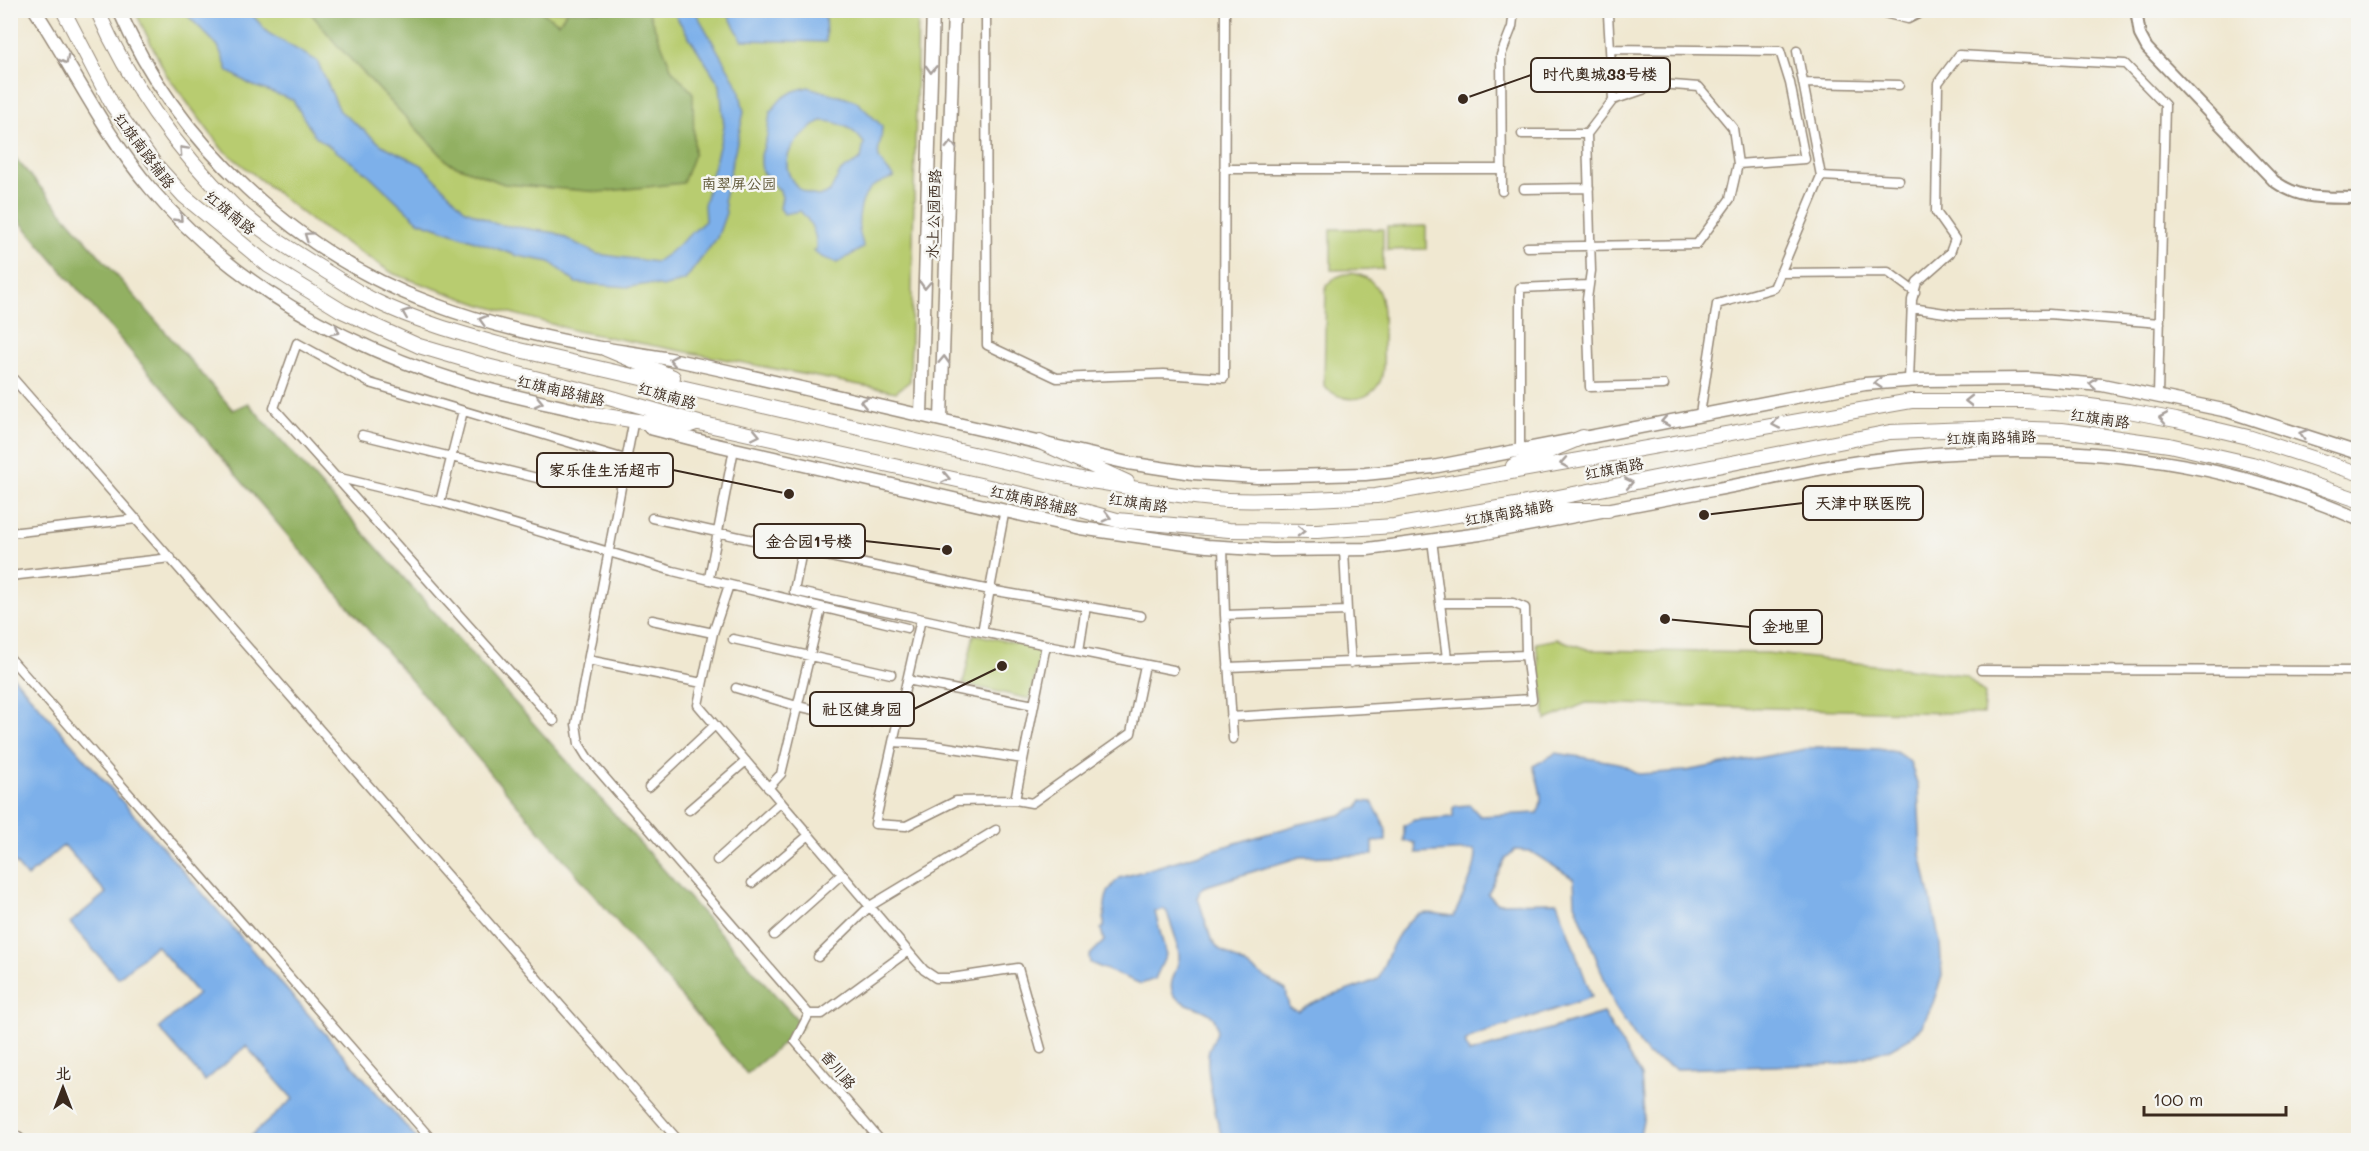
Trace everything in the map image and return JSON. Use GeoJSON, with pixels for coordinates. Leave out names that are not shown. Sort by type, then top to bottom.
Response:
{"type":"FeatureCollection","features":[{"type":"Feature","properties":{"kind":"highway","name":"红旗南路"},"geometry":{"type":"LineString","coordinates":[[97,10],[116,52],[144,99],[171,137],[235,207],[293,251],[373,300],[439,327],[563,360],[1062,474],[1146,490],[1227,500],[1376,496],[1911,401],[2025,401],[2082,405],[2176,420],[2285,448],[2358,473]]}},
{"type":"Feature","properties":{"kind":"highway","name":"红旗南路"},"geometry":{"type":"LineString","coordinates":[[63,11],[98,81],[154,163],[200,211],[269,266],[333,306],[419,346],[483,365],[602,394],[699,423],[1030,496],[1118,520],[1229,530],[1317,531],[1394,526],[1890,432],[1997,428],[2062,430],[2169,445],[2209,453],[2306,481],[2358,500]]}},
{"type":"Feature","properties":{"kind":"highway"},"geometry":{"type":"LineString","coordinates":[[606,349],[711,393]]}},
{"type":"Feature","properties":{"kind":"highway"},"geometry":{"type":"LineString","coordinates":[[593,414],[682,428],[699,423]]}},
{"type":"Feature","properties":{"kind":"highway"},"geometry":{"type":"LineString","coordinates":[[1488,476],[1583,437]]}},
{"type":"Feature","properties":{"kind":"highway"},"geometry":{"type":"LineString","coordinates":[[1040,442],[1146,490]]}},
{"type":"Feature","properties":{"kind":"highway"},"geometry":{"type":"LineString","coordinates":[[1489,509],[1608,510]]}},
{"type":"Feature","properties":{"kind":"main road","name":"红旗南路辅路"},"geometry":{"type":"LineString","coordinates":[[35,10],[120,148],[152,190],[197,237],[227,264],[251,281],[337,332],[406,363],[467,384],[734,449],[1005,509],[1080,528],[1156,540],[1223,547],[1272,550],[1368,549],[1480,534],[1859,462],[1946,454],[2032,452],[2100,454],[2180,464],[2289,493],[2358,519]]}},
{"type":"Feature","properties":{"kind":"main road"},"geometry":{"type":"LineString","coordinates":[[119,10],[168,100],[197,138],[250,190],[288,222],[363,273],[432,304],[515,329],[606,349],[668,358],[1117,460],[1166,469],[1257,477],[1388,472],[1433,467],[1520,451],[1700,414],[1865,384],[2028,379],[2102,385],[2228,411],[2358,453]]}},
{"type":"Feature","properties":{"kind":"main road","name":"水上公园西路"},"geometry":{"type":"LineString","coordinates":[[921,415],[933,10]]}},
{"type":"Feature","properties":{"kind":"main road","name":"水上公园西路"},"geometry":{"type":"LineString","coordinates":[[941,419],[954,10]]}},
{"type":"Feature","properties":{"kind":"street"},"geometry":{"type":"LineString","coordinates":[[986,10],[987,345],[1057,378],[1164,374],[1224,378],[1225,10]]}},
{"type":"Feature","properties":{"kind":"street"},"geometry":{"type":"LineString","coordinates":[[1502,191],[1501,55],[1512,27],[1514,10]]}},
{"type":"Feature","properties":{"kind":"street"},"geometry":{"type":"LineString","coordinates":[[1872,10],[1908,19],[1926,10]]}},
{"type":"Feature","properties":{"kind":"street"},"geometry":{"type":"LineString","coordinates":[[2136,10],[2140,35],[2147,48],[2274,182],[2304,196],[2358,198]]}},
{"type":"Feature","properties":{"kind":"street"},"geometry":{"type":"LineString","coordinates":[[1608,15],[1613,100]]}},
{"type":"Feature","properties":{"kind":"street"},"geometry":{"type":"LineString","coordinates":[[1610,49],[1780,51],[1790,83],[1805,159],[1737,164]]}},
{"type":"Feature","properties":{"kind":"street"},"geometry":{"type":"LineString","coordinates":[[1700,414],[1717,304],[1774,288],[1821,176],[1797,51]]}},
{"type":"Feature","properties":{"kind":"street"},"geometry":{"type":"LineString","coordinates":[[1909,381],[1912,308],[1917,282],[1950,254],[1955,239],[1936,212],[1938,83],[1959,55],[2125,64],[2165,105],[2158,396]]}},
{"type":"Feature","properties":{"kind":"street"},"geometry":{"type":"LineString","coordinates":[[1803,83],[1899,85]]}},
{"type":"Feature","properties":{"kind":"street"},"geometry":{"type":"LineString","coordinates":[[1527,248],[1590,246],[1697,244],[1730,200],[1737,164],[1733,128],[1700,87],[1660,84],[1613,100],[1587,134],[1589,188],[1590,246],[1591,271],[1588,285],[1590,387],[1664,385]]}},
{"type":"Feature","properties":{"kind":"street"},"geometry":{"type":"LineString","coordinates":[[1522,134],[1587,134]]}},
{"type":"Feature","properties":{"kind":"street"},"geometry":{"type":"LineString","coordinates":[[1224,169],[1502,168]]}},
{"type":"Feature","properties":{"kind":"street"},"geometry":{"type":"LineString","coordinates":[[1821,176],[1899,180]]}},
{"type":"Feature","properties":{"kind":"street"},"geometry":{"type":"LineString","coordinates":[[1524,189],[1589,188]]}},
{"type":"Feature","properties":{"kind":"street"},"geometry":{"type":"LineString","coordinates":[[1780,273],[1888,272],[1915,292]]}},
{"type":"Feature","properties":{"kind":"street"},"geometry":{"type":"LineString","coordinates":[[1520,451],[1520,288],[1588,285]]}},
{"type":"Feature","properties":{"kind":"street"},"geometry":{"type":"LineString","coordinates":[[1912,308],[1958,315],[2049,314],[2160,322]]}},
{"type":"Feature","properties":{"kind":"street"},"geometry":{"type":"LineString","coordinates":[[554,721],[274,408],[297,343],[370,383],[625,459]]}},
{"type":"Feature","properties":{"kind":"street"},"geometry":{"type":"LineString","coordinates":[[10,375],[678,1140]]}},
{"type":"Feature","properties":{"kind":"street"},"geometry":{"type":"LineString","coordinates":[[440,502],[463,411]]}},
{"type":"Feature","properties":{"kind":"street"},"geometry":{"type":"LineString","coordinates":[[633,424],[576,724],[579,744],[587,757],[809,1014],[822,1014],[908,951]]}},
{"type":"Feature","properties":{"kind":"street"},"geometry":{"type":"LineString","coordinates":[[362,435],[545,480]]}},
{"type":"Feature","properties":{"kind":"street"},"geometry":{"type":"LineString","coordinates":[[709,578],[734,449]]}},
{"type":"Feature","properties":{"kind":"street"},"geometry":{"type":"LineString","coordinates":[[336,477],[440,502],[673,571],[906,628]]}},
{"type":"Feature","properties":{"kind":"street"},"geometry":{"type":"LineString","coordinates":[[982,632],[1005,509]]}},
{"type":"Feature","properties":{"kind":"street"},"geometry":{"type":"LineString","coordinates":[[652,518],[795,549]]}},
{"type":"Feature","properties":{"kind":"street"},"geometry":{"type":"LineString","coordinates":[[10,533],[137,519]]}},
{"type":"Feature","properties":{"kind":"street"},"geometry":{"type":"LineString","coordinates":[[1432,540],[1447,658]]}},
{"type":"Feature","properties":{"kind":"street"},"geometry":{"type":"LineString","coordinates":[[1223,547],[1233,739]]}},
{"type":"Feature","properties":{"kind":"street"},"geometry":{"type":"LineString","coordinates":[[1344,549],[1351,663]]}},
{"type":"Feature","properties":{"kind":"street"},"geometry":{"type":"LineString","coordinates":[[1141,616],[990,590],[802,551],[794,591],[1173,670]]}},
{"type":"Feature","properties":{"kind":"street"},"geometry":{"type":"LineString","coordinates":[[10,576],[171,558]]}},
{"type":"Feature","properties":{"kind":"street"},"geometry":{"type":"LineString","coordinates":[[729,585],[713,633],[698,705],[924,970],[936,978],[951,978],[1018,968],[1041,1049]]}},
{"type":"Feature","properties":{"kind":"street"},"geometry":{"type":"LineString","coordinates":[[1231,717],[1532,699],[1526,655],[1525,608],[1512,603],[1440,603]]}},
{"type":"Feature","properties":{"kind":"street"},"geometry":{"type":"LineString","coordinates":[[1079,651],[1086,606]]}},
{"type":"Feature","properties":{"kind":"street"},"geometry":{"type":"LineString","coordinates":[[768,788],[781,774],[821,609]]}},
{"type":"Feature","properties":{"kind":"street"},"geometry":{"type":"LineString","coordinates":[[1225,615],[1347,612]]}},
{"type":"Feature","properties":{"kind":"street"},"geometry":{"type":"LineString","coordinates":[[921,619],[876,824],[906,826],[956,801],[1015,800],[1032,803],[1131,733],[1145,664]]}},
{"type":"Feature","properties":{"kind":"street"},"geometry":{"type":"LineString","coordinates":[[652,620],[713,633]]}},
{"type":"Feature","properties":{"kind":"street"},"geometry":{"type":"LineString","coordinates":[[733,639],[891,674]]}},
{"type":"Feature","properties":{"kind":"street"},"geometry":{"type":"LineString","coordinates":[[1015,800],[1046,645]]}},
{"type":"Feature","properties":{"kind":"street"},"geometry":{"type":"LineString","coordinates":[[1228,667],[1526,655]]}},
{"type":"Feature","properties":{"kind":"street"},"geometry":{"type":"LineString","coordinates":[[10,658],[432,1140]]}},
{"type":"Feature","properties":{"kind":"street"},"geometry":{"type":"LineString","coordinates":[[588,660],[702,683]]}},
{"type":"Feature","properties":{"kind":"street"},"geometry":{"type":"LineString","coordinates":[[1981,670],[2358,671]]}},
{"type":"Feature","properties":{"kind":"street"},"geometry":{"type":"LineString","coordinates":[[907,680],[1034,705]]}},
{"type":"Feature","properties":{"kind":"street"},"geometry":{"type":"LineString","coordinates":[[736,688],[797,706],[871,722]]}},
{"type":"Feature","properties":{"kind":"street"},"geometry":{"type":"LineString","coordinates":[[649,787],[715,725]]}},
{"type":"Feature","properties":{"kind":"street"},"geometry":{"type":"LineString","coordinates":[[893,742],[927,744],[1023,759]]}},
{"type":"Feature","properties":{"kind":"street"},"geometry":{"type":"LineString","coordinates":[[689,810],[746,761]]}},
{"type":"Feature","properties":{"kind":"street"},"geometry":{"type":"LineString","coordinates":[[717,860],[781,802]]}},
{"type":"Feature","properties":{"kind":"street"},"geometry":{"type":"LineString","coordinates":[[818,957],[870,906],[996,830]]}},
{"type":"Feature","properties":{"kind":"street"},"geometry":{"type":"LineString","coordinates":[[752,883],[809,835]]}},
{"type":"Feature","properties":{"kind":"street"},"geometry":{"type":"LineString","coordinates":[[774,934],[842,874]]}},
{"type":"Feature","properties":{"kind":"street","name":"香川路"},"geometry":{"type":"LineString","coordinates":[[809,1014],[795,1041],[880,1140]]}},
{"type":"Feature","properties":{"kind":"street"},"geometry":{"type":"LineString","coordinates":[[10,1131],[22,1140]]}},
{"type":"Feature","properties":{"kind":"green space","name":"南翠屏公园"},"geometry":{"type":"Polygon","coordinates":[[[135,11],[918,11],[910,381],[896,392],[577,331],[482,305],[394,274],[313,222],[222,149],[166,74],[135,11]]]}},
{"type":"Feature","properties":{"kind":"green space"},"geometry":{"type":"Polygon","coordinates":[[[309,11],[540,11],[559,23],[567,11],[648,11],[672,70],[693,93],[694,154],[683,183],[600,192],[504,184],[449,163],[337,45],[309,11]]]}},
{"type":"Feature","properties":{"kind":"green space"},"geometry":{"type":"Polygon","coordinates":[[[10,152],[233,410],[248,403],[803,1026],[747,1074],[11,211],[10,152]]]}},
{"type":"Feature","properties":{"kind":"green space"},"geometry":{"type":"Polygon","coordinates":[[[1426,226],[1426,249],[1387,250],[1387,227],[1426,226]]]}},
{"type":"Feature","properties":{"kind":"green space"},"geometry":{"type":"Polygon","coordinates":[[[1331,229],[1383,229],[1383,269],[1331,270],[1331,229]]]}},
{"type":"Feature","properties":{"kind":"green space"},"geometry":{"type":"Polygon","coordinates":[[[1351,273],[1363,276],[1372,282],[1378,290],[1383,310],[1382,378],[1368,395],[1353,399],[1338,395],[1324,386],[1326,286],[1337,277],[1351,273]]]}},
{"type":"Feature","properties":{"kind":"green space"},"geometry":{"type":"Polygon","coordinates":[[[974,634],[1041,649],[1030,699],[963,684],[974,634]]]}},
{"type":"Feature","properties":{"kind":"green space"},"geometry":{"type":"Polygon","coordinates":[[[1557,639],[1590,650],[1767,653],[1965,675],[1985,694],[1983,714],[1586,703],[1546,720],[1536,643],[1557,639]]]}},
{"type":"Feature","properties":{"kind":"water"},"geometry":{"type":"Polygon","coordinates":[[[183,11],[249,11],[268,33],[317,61],[340,111],[382,145],[422,165],[464,209],[496,224],[556,233],[597,254],[656,262],[705,221],[704,205],[724,127],[720,85],[675,15],[675,11],[695,11],[739,88],[744,112],[724,198],[726,213],[717,238],[685,280],[663,287],[649,284],[629,287],[576,283],[550,262],[518,256],[418,221],[369,175],[314,135],[293,100],[251,85],[228,71],[218,46],[183,11]]]}},
{"type":"Feature","properties":{"kind":"water"},"geometry":{"type":"Polygon","coordinates":[[[726,11],[825,11],[826,42],[742,40],[726,11]]]}},
{"type":"Feature","properties":{"kind":"water"},"geometry":{"type":"Polygon","coordinates":[[[808,87],[856,101],[882,126],[878,153],[881,162],[894,177],[868,191],[862,202],[859,216],[863,248],[837,263],[821,257],[813,250],[816,250],[816,239],[810,223],[800,211],[784,214],[780,208],[782,197],[780,191],[762,172],[761,155],[767,136],[770,112],[782,98],[808,87]],[[821,121],[798,139],[788,155],[787,164],[791,179],[796,185],[809,194],[818,196],[830,192],[840,172],[861,159],[864,143],[846,127],[834,122],[821,121]]]}},
{"type":"Feature","properties":{"kind":"water"},"geometry":{"type":"Polygon","coordinates":[[[11,674],[418,1140],[255,1140],[251,1136],[293,1099],[246,1046],[205,1081],[159,1028],[198,994],[156,945],[118,978],[70,923],[106,893],[64,845],[27,877],[11,858],[11,674]]]}},
{"type":"Feature","properties":{"kind":"water"},"geometry":{"type":"Polygon","coordinates":[[[1817,747],[1878,749],[1896,752],[1910,762],[1918,786],[1921,854],[1940,942],[1942,976],[1922,1026],[1911,1037],[1890,1049],[1842,1064],[1677,1069],[1647,1055],[1615,1007],[1575,903],[1574,879],[1530,851],[1515,850],[1506,858],[1488,894],[1497,903],[1557,902],[1592,997],[1474,1036],[1465,1042],[1469,1053],[1603,1013],[1641,1076],[1644,1115],[1639,1140],[1223,1140],[1208,1069],[1209,1050],[1217,1028],[1211,1015],[1186,1004],[1172,991],[1179,951],[1167,912],[1163,909],[1155,912],[1166,955],[1155,979],[1141,984],[1090,963],[1089,956],[1104,941],[1101,929],[1104,927],[1107,894],[1120,878],[1296,825],[1344,814],[1358,808],[1361,801],[1372,802],[1386,828],[1386,841],[1373,842],[1373,855],[1300,857],[1203,887],[1199,892],[1198,898],[1211,939],[1219,949],[1286,990],[1289,1008],[1298,1011],[1317,1001],[1378,979],[1394,942],[1413,918],[1425,913],[1454,916],[1475,864],[1475,850],[1416,853],[1415,843],[1404,841],[1404,826],[1414,820],[1453,817],[1453,808],[1470,805],[1480,816],[1537,813],[1541,796],[1533,766],[1556,753],[1619,763],[1639,774],[1685,771],[1817,747]]]}},
{"type":"Feature","properties":{"kind":"place","name":"时代奥城33号楼"},"geometry":{"type":"Point","coordinates":[1463,99]}},
{"type":"Feature","properties":{"kind":"place","name":"家乐佳生活超市"},"geometry":{"type":"Point","coordinates":[789,494]}},
{"type":"Feature","properties":{"kind":"place","name":"天津中联医院"},"geometry":{"type":"Point","coordinates":[1704,515]}},
{"type":"Feature","properties":{"kind":"place","name":"金合园1号楼"},"geometry":{"type":"Point","coordinates":[947,550]}},
{"type":"Feature","properties":{"kind":"place","name":"金地里"},"geometry":{"type":"Point","coordinates":[1665,619]}},
{"type":"Feature","properties":{"kind":"place","name":"社区健身园"},"geometry":{"type":"Point","coordinates":[1002,666]}}]}
